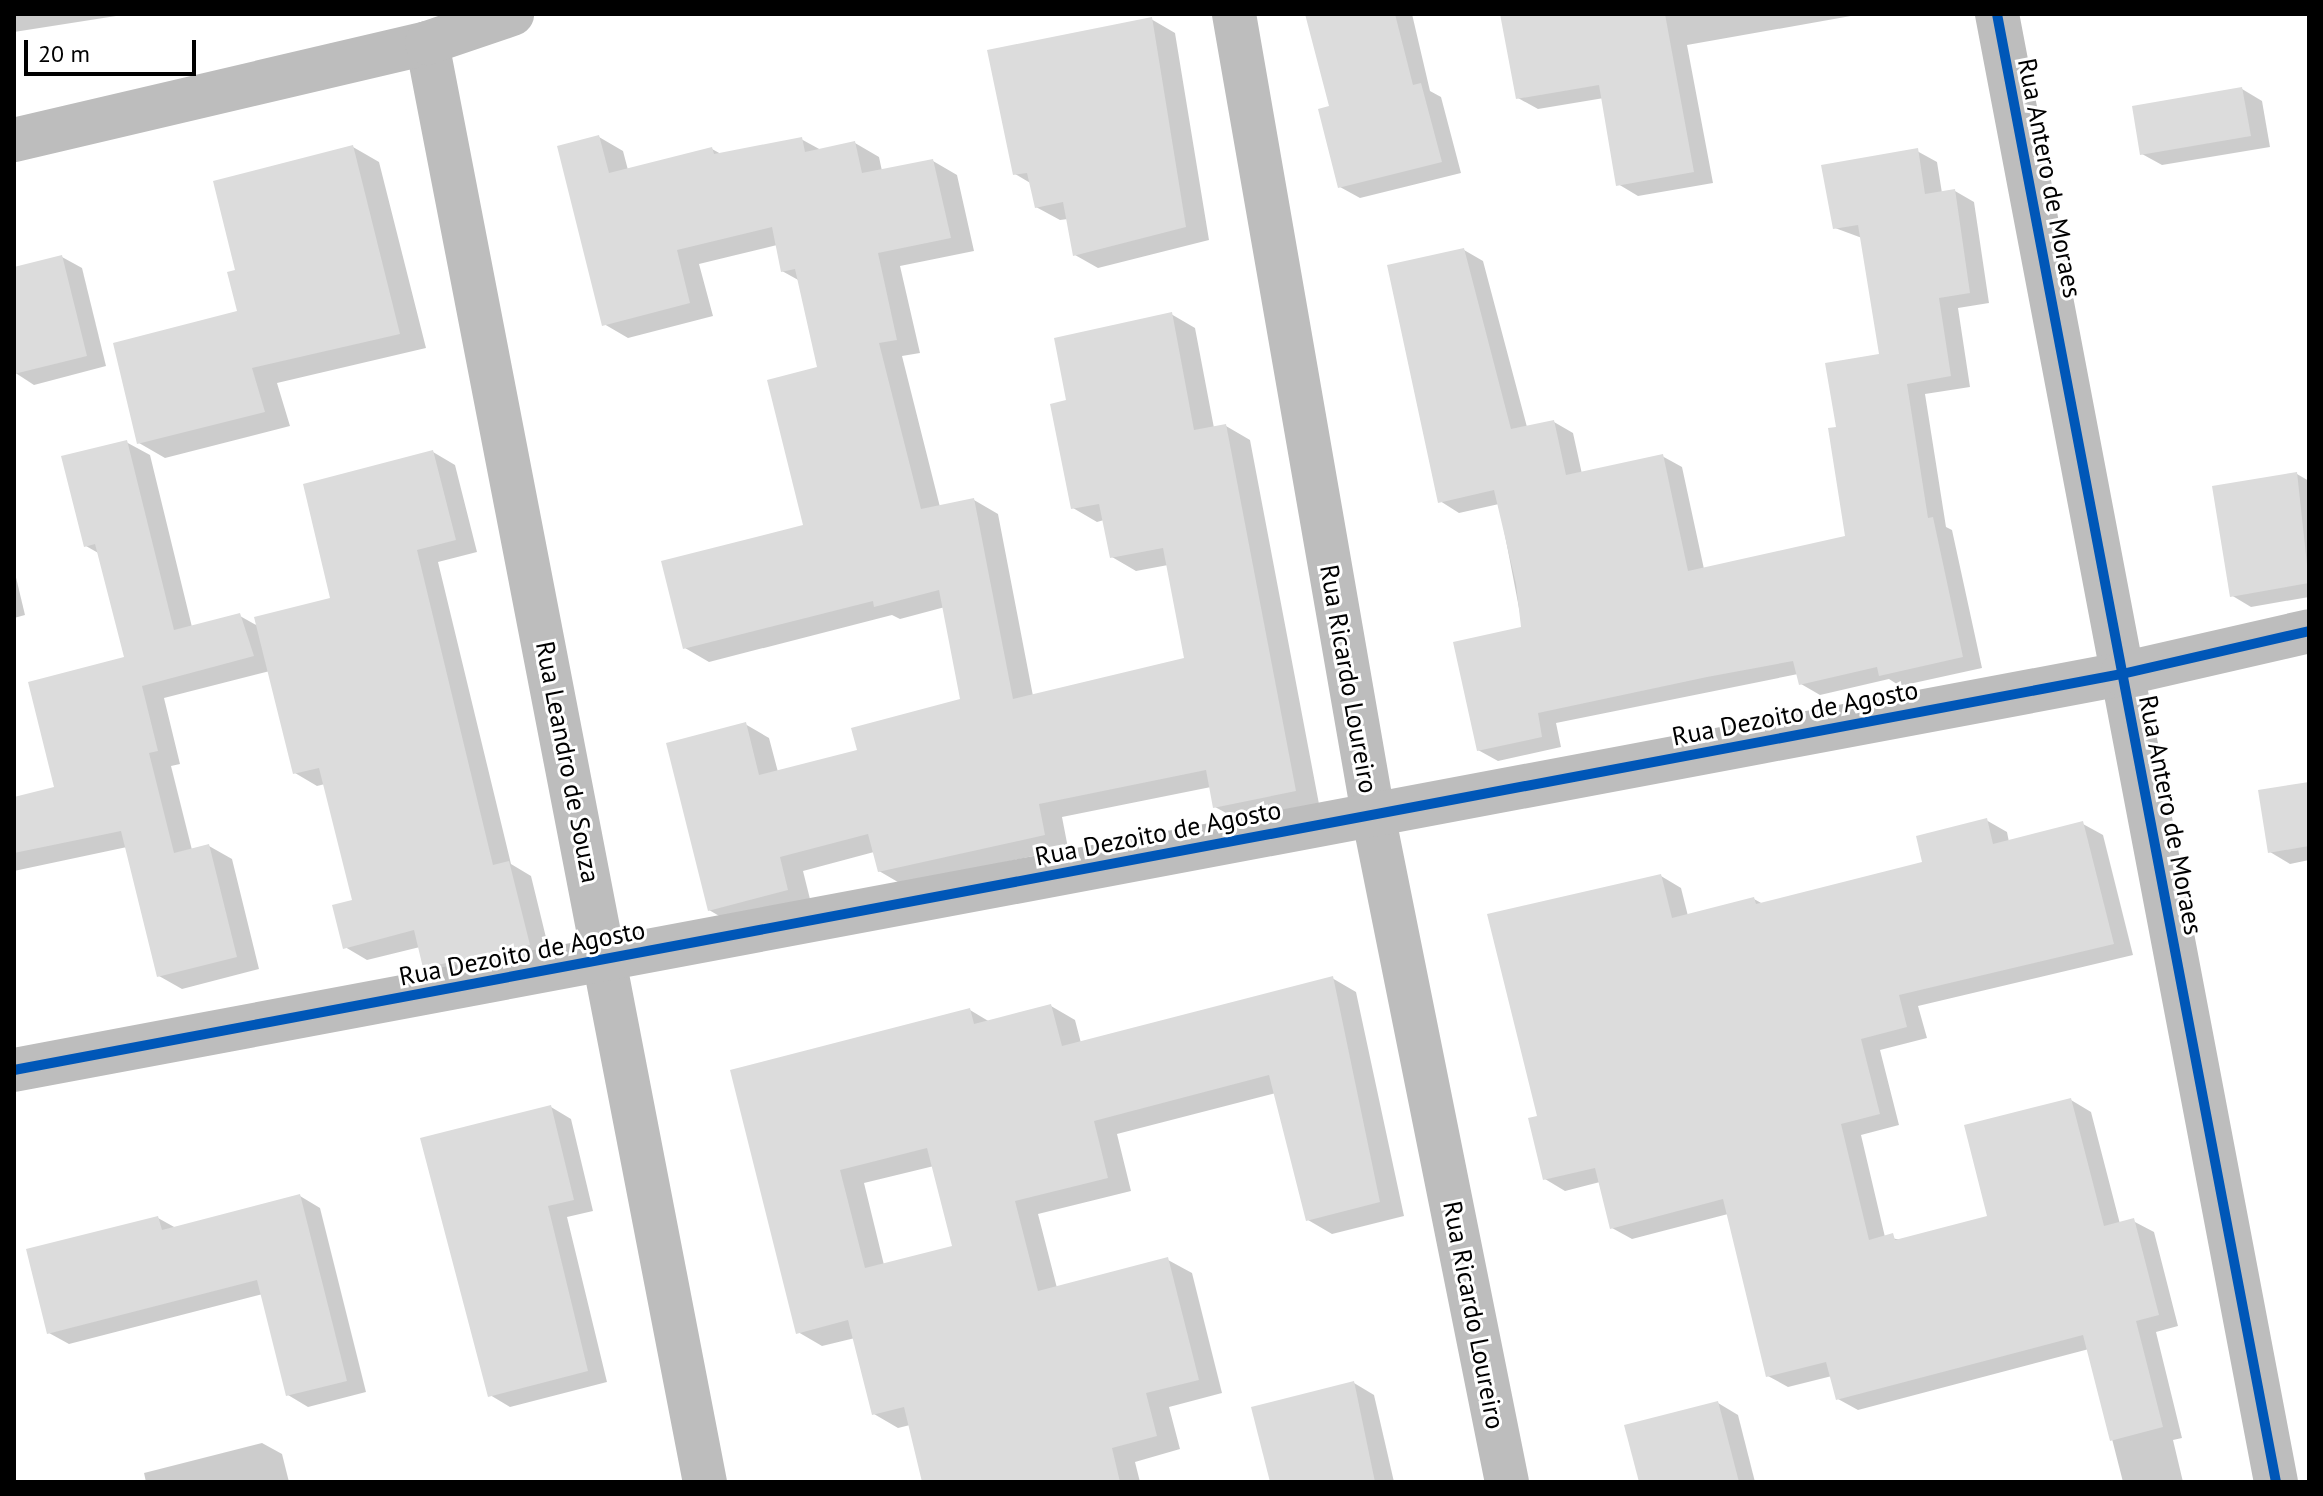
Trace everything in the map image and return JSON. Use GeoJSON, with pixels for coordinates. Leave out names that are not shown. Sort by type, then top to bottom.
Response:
{"type":"FeatureCollection","features":[{"type":"Feature","properties":{"kind":"street"},"geometry":{"type":"LineString","coordinates":[[14,140],[427,43],[512,14]]}},
{"type":"Feature","properties":{"kind":"street","name":"Rua Ricardo Loureiro"},"geometry":{"type":"LineString","coordinates":[[1234,14],[1373,814],[1507,1482]]}},
{"type":"Feature","properties":{"kind":"street","name":"Rua Antero de Moraes"},"geometry":{"type":"LineString","coordinates":[[1997,14],[2276,1482]]}},
{"type":"Feature","properties":{"kind":"street","name":"Rua Leandro de Souza"},"geometry":{"type":"LineString","coordinates":[[427,43],[705,1482]]}},
{"type":"Feature","properties":{"kind":"street","name":"Rua Dezoito de Agosto"},"geometry":{"type":"LineString","coordinates":[[14,1070],[2122,674],[2309,631]]}},
{"type":"Feature","properties":{"kind":"building"},"geometry":{"type":"Polygon","coordinates":[[[1305,14],[1395,14],[1413,85],[1421,83],[1442,162],[1338,188],[1318,109],[1329,106],[1305,14]]]}},
{"type":"Feature","properties":{"kind":"building"},"geometry":{"type":"Polygon","coordinates":[[[1500,14],[1665,14],[1694,172],[1616,186],[1599,85],[1516,99],[1500,14]]]}},
{"type":"Feature","properties":{"kind":"building"},"geometry":{"type":"Polygon","coordinates":[[[1152,17],[1186,227],[1073,256],[1063,202],[1035,208],[1027,173],[1013,175],[987,50],[1152,17]]]}},
{"type":"Feature","properties":{"kind":"building"},"geometry":{"type":"Polygon","coordinates":[[[2242,87],[2251,136],[2140,155],[2132,106],[2242,87]]]}},
{"type":"Feature","properties":{"kind":"building"},"geometry":{"type":"Polygon","coordinates":[[[599,135],[609,173],[712,147],[714,154],[802,137],[805,152],[855,141],[862,173],[933,159],[951,238],[878,253],[897,340],[879,343],[921,509],[974,498],[1013,699],[1184,658],[1163,548],[1110,558],[1099,504],[1071,509],[1050,404],[1066,400],[1054,338],[1172,312],[1194,430],[1226,424],[1296,791],[1213,808],[1206,770],[1039,804],[1045,835],[878,872],[868,834],[780,857],[788,890],[708,911],[666,743],[746,722],[759,775],[857,750],[851,728],[960,699],[939,590],[874,607],[873,601],[683,649],[661,561],[803,525],[767,380],[817,367],[795,269],[781,272],[772,227],[677,250],[690,303],[602,326],[557,146],[599,135]]]}},
{"type":"Feature","properties":{"kind":"building"},"geometry":{"type":"Polygon","coordinates":[[[353,145],[400,334],[252,368],[265,412],[137,444],[113,343],[237,311],[227,272],[235,270],[213,181],[353,145]]]}},
{"type":"Feature","properties":{"kind":"building"},"geometry":{"type":"Polygon","coordinates":[[[1918,148],[1925,194],[1955,189],[1970,293],[1939,298],[1951,376],[1907,384],[1928,518],[1933,517],[1963,657],[1879,676],[1877,667],[1799,685],[1793,661],[1707,677],[1538,713],[1542,737],[1477,751],[1453,642],[1521,627],[1516,584],[1494,490],[1438,503],[1387,265],[1464,248],[1511,429],[1554,420],[1566,475],[1663,454],[1688,571],[1845,536],[1828,428],[1836,427],[1825,363],[1879,354],[1858,225],[1833,229],[1821,165],[1918,148]]]}},
{"type":"Feature","properties":{"kind":"building"},"geometry":{"type":"Polygon","coordinates":[[[62,255],[87,356],[14,374],[14,267],[62,255]]]}},
{"type":"Feature","properties":{"kind":"building"},"geometry":{"type":"Polygon","coordinates":[[[127,440],[174,630],[240,613],[254,656],[142,686],[158,751],[149,753],[174,853],[209,844],[237,957],[157,977],[121,831],[14,853],[14,797],[54,787],[28,682],[124,657],[95,544],[84,547],[61,456],[127,440]]]}},
{"type":"Feature","properties":{"kind":"building"},"geometry":{"type":"Polygon","coordinates":[[[433,450],[456,540],[417,550],[493,865],[509,861],[530,945],[423,968],[414,930],[343,949],[332,905],[352,900],[319,768],[293,774],[254,617],[330,598],[303,484],[433,450]]]}},
{"type":"Feature","properties":{"kind":"building"},"geometry":{"type":"Polygon","coordinates":[[[2297,472],[2309,583],[2230,597],[2212,486],[2297,472]]]}},
{"type":"Feature","properties":{"kind":"building"},"geometry":{"type":"Polygon","coordinates":[[[2309,782],[2309,846],[2268,853],[2258,790],[2309,782]]]}},
{"type":"Feature","properties":{"kind":"building"},"geometry":{"type":"Polygon","coordinates":[[[1987,818],[1993,844],[2083,821],[2114,944],[1899,995],[1907,1027],[1861,1039],[1880,1114],[1841,1124],[1869,1240],[1893,1233],[1895,1240],[1987,1216],[1964,1125],[2071,1098],[2104,1226],[2134,1218],[2159,1315],[2136,1321],[2163,1427],[2110,1441],[2083,1335],[1836,1400],[1826,1362],[1766,1377],[1723,1199],[1610,1229],[1595,1168],[1543,1180],[1528,1118],[1537,1116],[1487,914],[1661,874],[1672,918],[1754,897],[1756,904],[1922,862],[1916,836],[1987,818]]]}},
{"type":"Feature","properties":{"kind":"building"},"geometry":{"type":"Polygon","coordinates":[[[1333,976],[1380,1202],[1306,1221],[1269,1075],[1094,1121],[1108,1178],[1015,1201],[1038,1291],[1168,1257],[1199,1380],[1146,1393],[1157,1436],[1112,1448],[1120,1482],[922,1482],[904,1407],[872,1415],[848,1320],[796,1334],[730,1070],[970,1008],[974,1024],[1051,1004],[1062,1046],[1333,976]],[[927,1148],[840,1170],[865,1268],[952,1246],[927,1148]]]}},
{"type":"Feature","properties":{"kind":"building"},"geometry":{"type":"Polygon","coordinates":[[[551,1105],[574,1200],[548,1206],[588,1371],[488,1397],[420,1138],[551,1105]]]}},
{"type":"Feature","properties":{"kind":"building"},"geometry":{"type":"Polygon","coordinates":[[[300,1194],[347,1381],[286,1396],[257,1280],[47,1334],[26,1249],[158,1216],[162,1230],[300,1194]]]}},
{"type":"Feature","properties":{"kind":"building"},"geometry":{"type":"Polygon","coordinates":[[[1354,1381],[1375,1482],[1270,1482],[1251,1407],[1354,1381]]]}},
{"type":"Feature","properties":{"kind":"building"},"geometry":{"type":"Polygon","coordinates":[[[1718,1401],[1739,1482],[1639,1482],[1624,1425],[1718,1401]]]}},
{"type":"Feature","properties":{"kind":"cycle path"},"geometry":{"type":"LineString","coordinates":[[1997,14],[2276,1482]]}},
{"type":"Feature","properties":{"kind":"cycle path"},"geometry":{"type":"LineString","coordinates":[[14,1070],[2122,674],[2309,631]]}}]}
